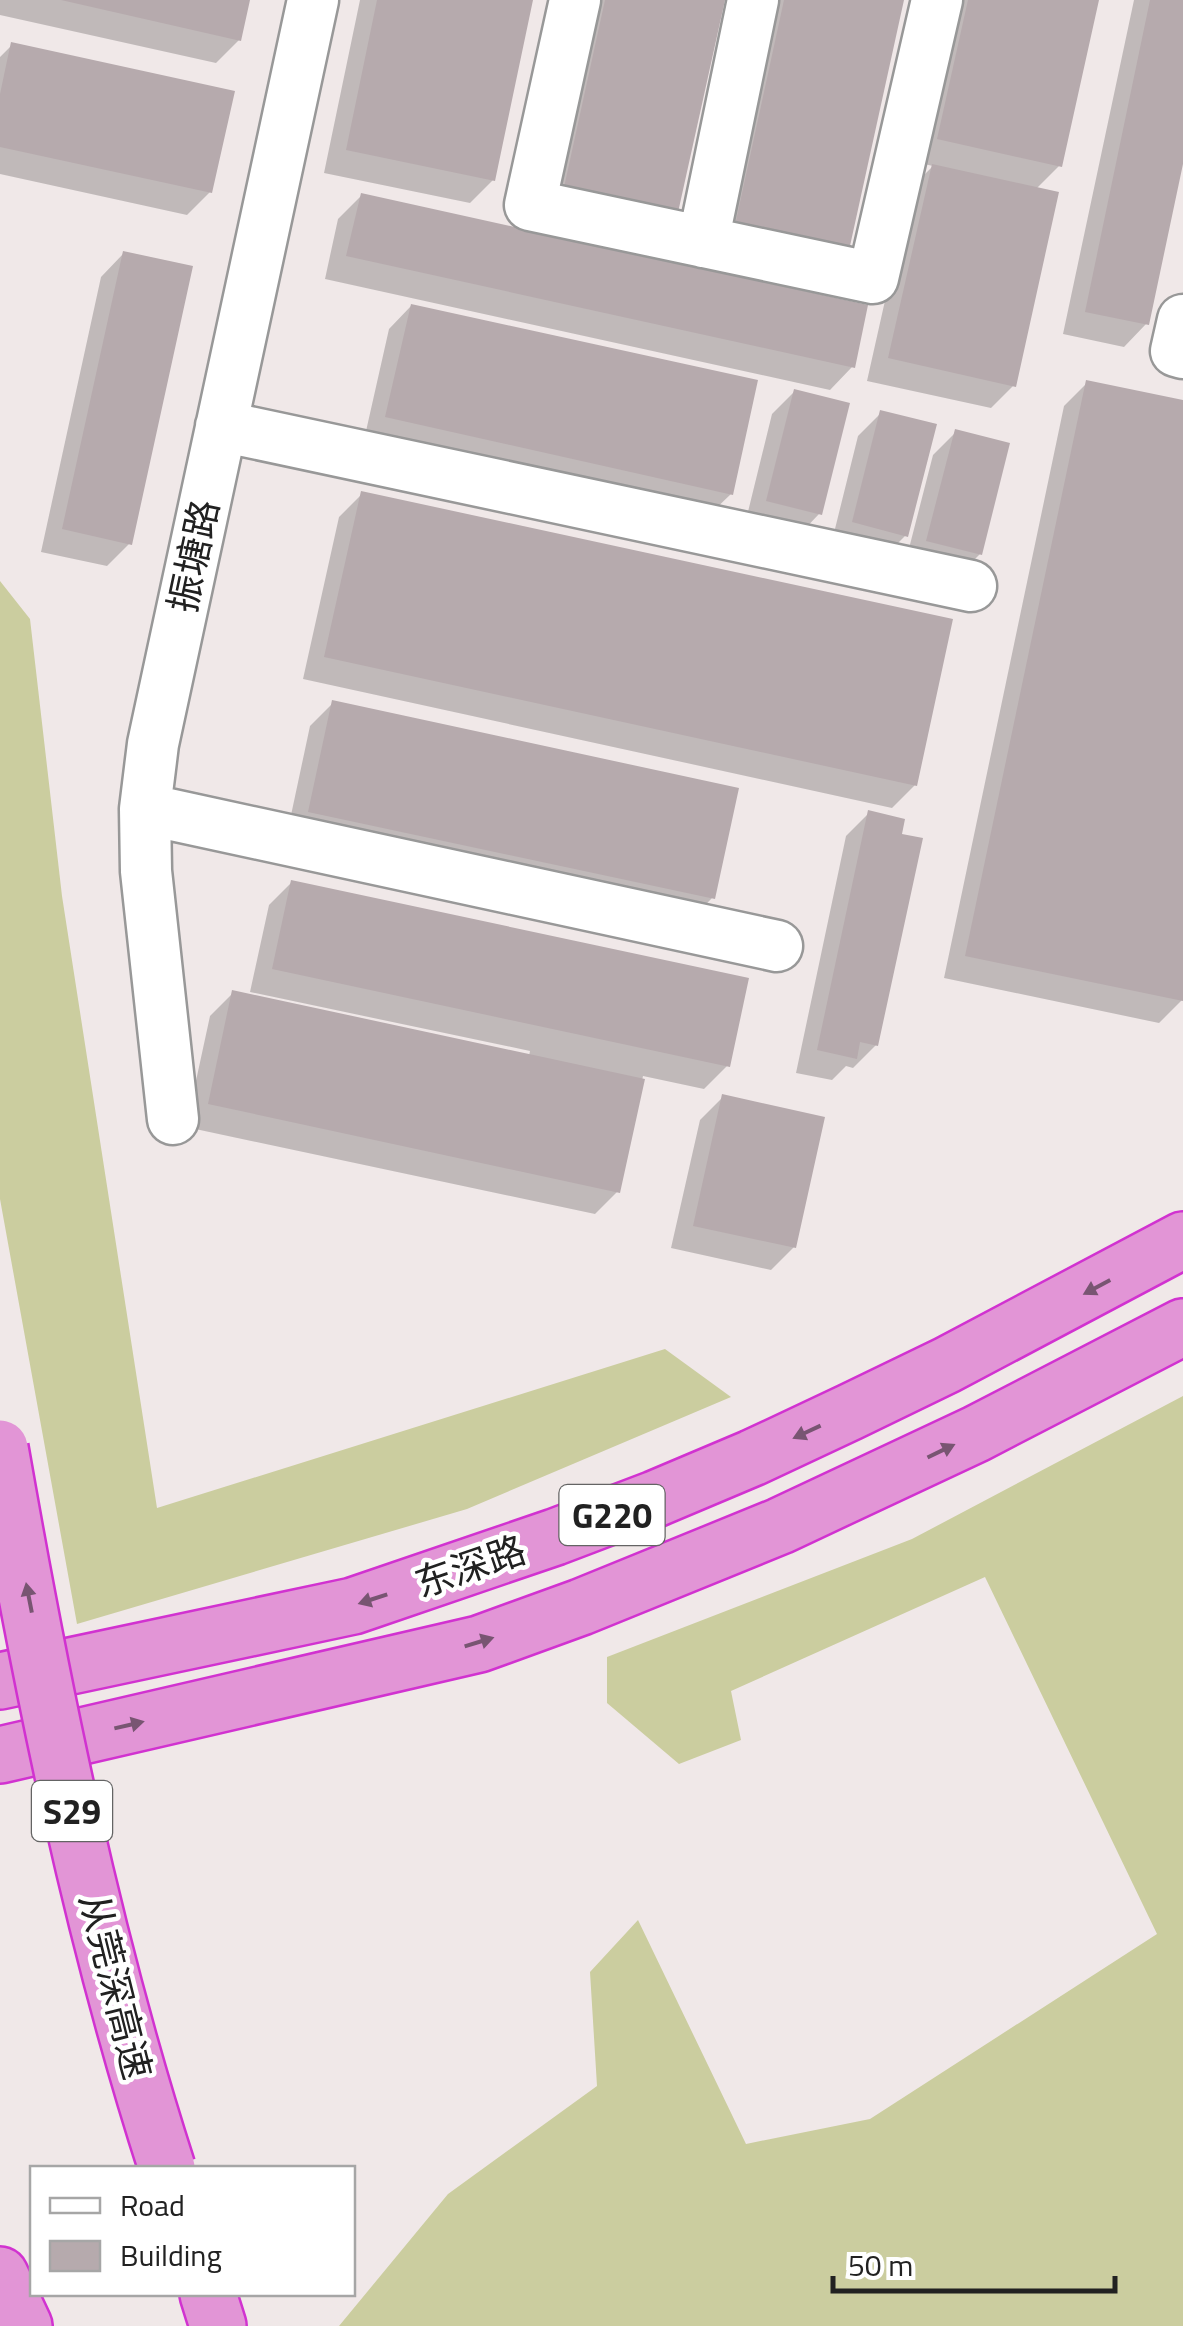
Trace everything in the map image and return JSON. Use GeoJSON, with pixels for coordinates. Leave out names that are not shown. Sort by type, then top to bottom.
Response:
{"type":"FeatureCollection","features":[{"type":"Feature","properties":{"kind":"highway","name":"东深路"},"geometry":{"type":"LineString","coordinates":[[0,1681],[353,1606],[556,1537],[655,1499],[850,1412],[1183,1240]]}},
{"type":"Feature","properties":{"kind":"highway","name":"东深路"},"geometry":{"type":"LineString","coordinates":[[0,1754],[479,1644],[780,1526],[976,1434],[1183,1327]]}},
{"type":"Feature","properties":{"kind":"highway","name":"从莞深高速"},"geometry":{"type":"LineString","coordinates":[[0,1448],[72,1812],[146,2104],[166,2166]]}},
{"type":"Feature","properties":{"kind":"highway"},"geometry":{"type":"LineString","coordinates":[[0,2275],[24,2326]]}},
{"type":"Feature","properties":{"kind":"highway"},"geometry":{"type":"LineString","coordinates":[[209,2296],[218,2326]]}},
{"type":"Feature","properties":{"kind":"street","name":"振塘路"},"geometry":{"type":"LineString","coordinates":[[174,1119],[146,870],[145,809],[153,744],[312,0]]}},
{"type":"Feature","properties":{"kind":"street"},"geometry":{"type":"LineString","coordinates":[[575,0],[530,205],[874,278],[937,0]]}},
{"type":"Feature","properties":{"kind":"street"},"geometry":{"type":"LineString","coordinates":[[703,242],[754,0]]}},
{"type":"Feature","properties":{"kind":"street"},"geometry":{"type":"LineString","coordinates":[[1183,320],[1176,351],[1183,353]]}},
{"type":"Feature","properties":{"kind":"street"},"geometry":{"type":"LineString","coordinates":[[221,426],[971,586]]}},
{"type":"Feature","properties":{"kind":"street"},"geometry":{"type":"LineString","coordinates":[[145,809],[777,946]]}},
{"type":"Feature","properties":{"kind":"green space"},"geometry":{"type":"Polygon","coordinates":[[[0,581],[30,619],[62,896],[157,1508],[665,1349],[731,1397],[467,1509],[77,1624],[0,1199],[0,581]]]}},
{"type":"Feature","properties":{"kind":"green space"},"geometry":{"type":"Polygon","coordinates":[[[1183,1396],[1183,2326],[339,2326],[448,2194],[597,2086],[590,1972],[638,1920],[746,2144],[870,2119],[1157,1934],[985,1577],[731,1691],[741,1740],[679,1764],[607,1703],[607,1657],[912,1539],[1183,1396]]]}},
{"type":"Feature","properties":{"kind":"building"},"geometry":{"type":"Polygon","coordinates":[[[61,0],[250,0],[241,41],[61,0]]]}},
{"type":"Feature","properties":{"kind":"building"},"geometry":{"type":"Polygon","coordinates":[[[377,0],[533,0],[495,181],[346,150],[377,0]]]}},
{"type":"Feature","properties":{"kind":"building"},"geometry":{"type":"Polygon","coordinates":[[[605,0],[725,0],[677,217],[563,192],[605,0]]]}},
{"type":"Feature","properties":{"kind":"building"},"geometry":{"type":"Polygon","coordinates":[[[784,0],[904,0],[848,255],[734,230],[784,0]]]}},
{"type":"Feature","properties":{"kind":"building"},"geometry":{"type":"Polygon","coordinates":[[[968,0],[1099,0],[1062,167],[937,139],[968,0]]]}},
{"type":"Feature","properties":{"kind":"building"},"geometry":{"type":"Polygon","coordinates":[[[1150,0],[1183,0],[1183,164],[1149,325],[1085,312],[1150,0]]]}},
{"type":"Feature","properties":{"kind":"building"},"geometry":{"type":"Polygon","coordinates":[[[11,42],[235,91],[212,193],[0,147],[0,94],[11,42]]]}},
{"type":"Feature","properties":{"kind":"building"},"geometry":{"type":"Polygon","coordinates":[[[932,164],[1059,192],[1016,387],[888,358],[932,164]]]}},
{"type":"Feature","properties":{"kind":"building"},"geometry":{"type":"Polygon","coordinates":[[[361,193],[868,305],[855,368],[346,256],[361,193]]]}},
{"type":"Feature","properties":{"kind":"building"},"geometry":{"type":"Polygon","coordinates":[[[123,251],[193,266],[132,545],[62,529],[123,251]]]}},
{"type":"Feature","properties":{"kind":"building"},"geometry":{"type":"Polygon","coordinates":[[[411,304],[758,380],[733,495],[385,417],[411,304]]]}},
{"type":"Feature","properties":{"kind":"building"},"geometry":{"type":"Polygon","coordinates":[[[1086,380],[1183,400],[1183,1001],[965,956],[1086,380]]]}},
{"type":"Feature","properties":{"kind":"building"},"geometry":{"type":"Polygon","coordinates":[[[794,389],[850,403],[822,515],[766,501],[794,389]]]}},
{"type":"Feature","properties":{"kind":"building"},"geometry":{"type":"Polygon","coordinates":[[[880,410],[937,424],[908,537],[852,522],[880,410]]]}},
{"type":"Feature","properties":{"kind":"building"},"geometry":{"type":"Polygon","coordinates":[[[955,429],[1010,443],[982,555],[926,541],[955,429]]]}},
{"type":"Feature","properties":{"kind":"building"},"geometry":{"type":"Polygon","coordinates":[[[361,491],[953,619],[917,786],[324,657],[361,491]]]}},
{"type":"Feature","properties":{"kind":"building"},"geometry":{"type":"Polygon","coordinates":[[[332,700],[739,788],[715,899],[308,812],[332,700]]]}},
{"type":"Feature","properties":{"kind":"building"},"geometry":{"type":"Polygon","coordinates":[[[868,810],[905,819],[902,834],[923,838],[878,1046],[860,1042],[857,1059],[817,1050],[868,810]]]}},
{"type":"Feature","properties":{"kind":"building"},"geometry":{"type":"Polygon","coordinates":[[[291,880],[749,978],[730,1067],[272,969],[291,880]]]}},
{"type":"Feature","properties":{"kind":"building"},"geometry":{"type":"Polygon","coordinates":[[[232,990],[645,1079],[620,1193],[208,1104],[232,990]]]}},
{"type":"Feature","properties":{"kind":"building"},"geometry":{"type":"Polygon","coordinates":[[[722,1094],[825,1117],[796,1248],[693,1226],[722,1094]]]}}]}
